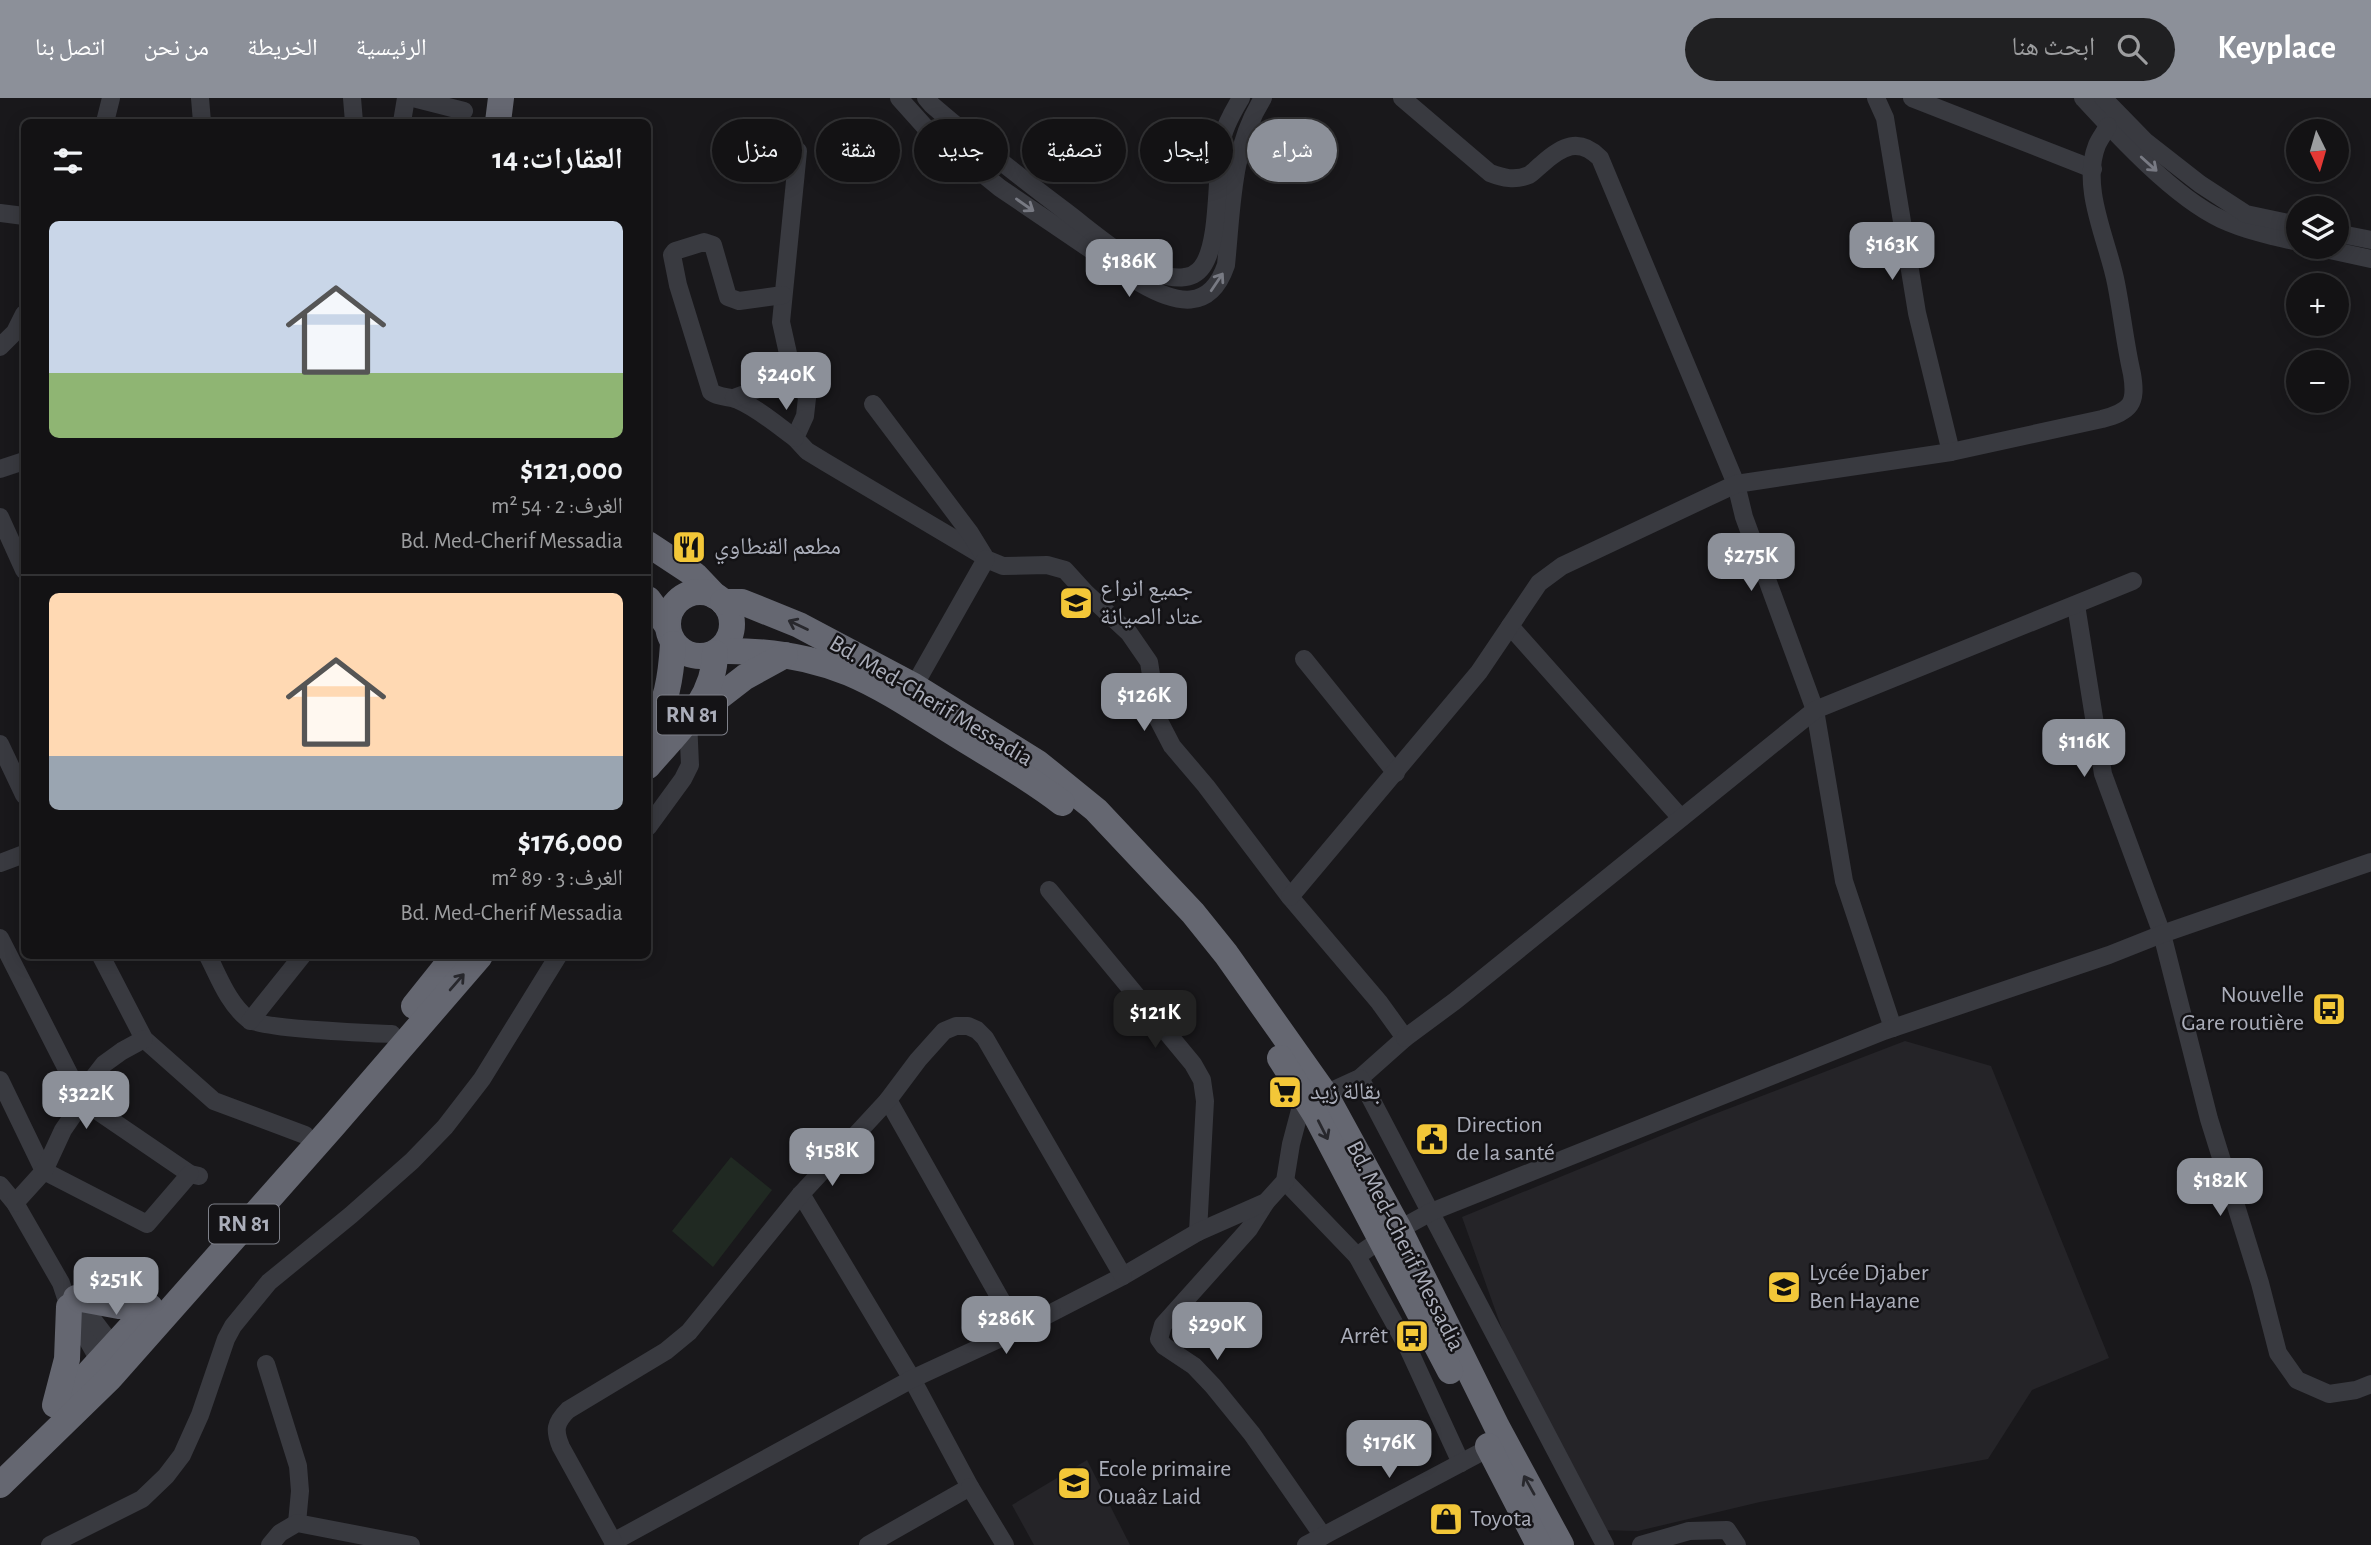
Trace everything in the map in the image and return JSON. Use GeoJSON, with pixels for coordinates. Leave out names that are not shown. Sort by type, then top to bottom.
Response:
{"type":"FeatureCollection","features":[{"type":"Feature","properties":{"kind":"highway"},"geometry":{"type":"LineString","coordinates":[[498,119],[501,98]]}},
{"type":"Feature","properties":{"kind":"highway"},"geometry":{"type":"LineString","coordinates":[[651,546],[695,575],[729,610],[732,628],[725,645],[708,656],[685,653],[651,604]]}},
{"type":"Feature","properties":{"kind":"highway"},"geometry":{"type":"LineString","coordinates":[[670,634],[673,606],[680,598],[699,592],[719,599]]}},
{"type":"Feature","properties":{"kind":"highway","name":"Bd. Med-Cherif Messadia"},"geometry":{"type":"LineString","coordinates":[[719,599],[742,602],[799,625],[914,685],[1038,763],[1096,810],[1193,912],[1226,954],[1315,1095],[1389,1235],[1561,1545]]}},
{"type":"Feature","properties":{"kind":"highway","name":"RN 81"},"geometry":{"type":"LineString","coordinates":[[651,729],[666,699],[670,634]]}},
{"type":"Feature","properties":{"kind":"highway","name":"Bd. Med-Cherif Messadia"},"geometry":{"type":"LineString","coordinates":[[717,652],[748,650],[785,656],[813,661],[850,674],[989,755],[1060,802],[1126,861],[1166,905],[1315,1095]]}},
{"type":"Feature","properties":{"kind":"highway","name":"RN 81"},"geometry":{"type":"LineString","coordinates":[[651,763],[688,720],[713,679],[717,652]]}},
{"type":"Feature","properties":{"kind":"highway"},"geometry":{"type":"LineString","coordinates":[[688,720],[738,682],[785,656]]}},
{"type":"Feature","properties":{"kind":"highway","name":"RN 81"},"geometry":{"type":"LineString","coordinates":[[0,1465],[52,1413],[111,1362],[150,1307],[305,1135],[392,1034],[452,959]]}},
{"type":"Feature","properties":{"kind":"highway","name":"RN 81"},"geometry":{"type":"LineString","coordinates":[[0,1485],[111,1362],[334,1125],[477,959]]}},
{"type":"Feature","properties":{"kind":"highway","name":"Bd. Med-Cherif Messadia"},"geometry":{"type":"LineString","coordinates":[[1389,1235],[1489,1448],[1539,1545]]}},
{"type":"Feature","properties":{"kind":"highway"},"geometry":{"type":"LineString","coordinates":[[52,1413],[67,1359],[69,1296],[120,1306],[150,1307]]}},
{"type":"Feature","properties":{"kind":"street"},"geometry":{"type":"LineString","coordinates":[[106,119],[111,98]]}},
{"type":"Feature","properties":{"kind":"street"},"geometry":{"type":"LineString","coordinates":[[200,98],[202,119]]}},
{"type":"Feature","properties":{"kind":"street"},"geometry":{"type":"LineString","coordinates":[[352,98],[354,119]]}},
{"type":"Feature","properties":{"kind":"street"},"geometry":{"type":"LineString","coordinates":[[402,119],[406,98]]}},
{"type":"Feature","properties":{"kind":"street"},"geometry":{"type":"LineString","coordinates":[[413,98],[471,110]]}},
{"type":"Feature","properties":{"kind":"street"},"geometry":{"type":"LineString","coordinates":[[899,98],[925,127],[1000,188],[1140,283],[1160,295],[1184,300],[1197,299],[1209,293],[1218,286],[1223,276],[1241,142],[1263,98]]}},
{"type":"Feature","properties":{"kind":"street"},"geometry":{"type":"LineString","coordinates":[[926,98],[978,144],[1100,238],[1139,264],[1171,277],[1184,277],[1194,274],[1202,267],[1209,251],[1217,210],[1223,134],[1241,98]]}},
{"type":"Feature","properties":{"kind":"street"},"geometry":{"type":"LineString","coordinates":[[1402,98],[1490,173],[1507,180],[1530,175],[1553,154],[1572,145],[1589,147],[1600,158],[1736,484],[1744,517],[1815,710],[1844,881],[1893,1028]]}},
{"type":"Feature","properties":{"kind":"street"},"geometry":{"type":"LineString","coordinates":[[1876,98],[1885,118],[1917,313],[1951,453]]}},
{"type":"Feature","properties":{"kind":"street"},"geometry":{"type":"LineString","coordinates":[[1912,98],[2093,169]]}},
{"type":"Feature","properties":{"kind":"street"},"geometry":{"type":"LineString","coordinates":[[2083,98],[2111,108],[2145,141],[2200,184],[2246,215],[2286,223]]}},
{"type":"Feature","properties":{"kind":"street"},"geometry":{"type":"LineString","coordinates":[[1290,897],[1479,673],[1539,583],[1562,566],[1736,484],[1951,453],[2102,419],[2120,414],[2132,404],[2135,389],[2115,279],[2097,217],[2093,169],[2096,146],[2111,108]]}},
{"type":"Feature","properties":{"kind":"street"},"geometry":{"type":"LineString","coordinates":[[2111,108],[2183,194],[2219,218],[2259,233],[2286,239]]}},
{"type":"Feature","properties":{"kind":"street"},"geometry":{"type":"LineString","coordinates":[[795,182],[781,322],[793,376],[802,386],[807,398],[805,416],[795,438]]}},
{"type":"Feature","properties":{"kind":"street"},"geometry":{"type":"LineString","coordinates":[[0,212],[21,216]]}},
{"type":"Feature","properties":{"kind":"street"},"geometry":{"type":"LineString","coordinates":[[2349,236],[2371,240]]}},
{"type":"Feature","properties":{"kind":"street"},"geometry":{"type":"LineString","coordinates":[[783,295],[739,301],[728,297],[713,245],[704,242],[675,251],[672,256],[678,285],[711,393],[746,403],[795,438],[807,451],[985,557],[1003,566],[1047,565],[1065,570],[1129,633],[1149,662],[1158,719],[1172,746],[1405,1038]]}},
{"type":"Feature","properties":{"kind":"street"},"geometry":{"type":"LineString","coordinates":[[2349,254],[2371,259]]}},
{"type":"Feature","properties":{"kind":"street"},"geometry":{"type":"LineString","coordinates":[[0,347],[20,330]]}},
{"type":"Feature","properties":{"kind":"street"},"geometry":{"type":"LineString","coordinates":[[734,398],[793,376]]}},
{"type":"Feature","properties":{"kind":"street"},"geometry":{"type":"LineString","coordinates":[[873,404],[985,557]]}},
{"type":"Feature","properties":{"kind":"street"},"geometry":{"type":"LineString","coordinates":[[0,469],[21,462]]}},
{"type":"Feature","properties":{"kind":"street"},"geometry":{"type":"LineString","coordinates":[[0,517],[21,563]]}},
{"type":"Feature","properties":{"kind":"street"},"geometry":{"type":"LineString","coordinates":[[914,685],[985,557]]}},
{"type":"Feature","properties":{"kind":"street"},"geometry":{"type":"LineString","coordinates":[[1323,1536],[1252,1434],[1213,1386],[1194,1366],[1164,1346],[1159,1339],[1163,1325],[1249,1229],[1266,1202],[1285,1181],[1290,1143],[1315,1095],[1360,1078],[1405,1038],[1455,1001],[1815,710],[2133,581]]}},
{"type":"Feature","properties":{"kind":"street"},"geometry":{"type":"LineString","coordinates":[[2076,605],[2103,774],[2162,934],[2209,1119],[2260,1283],[2278,1353],[2297,1380],[2329,1394],[2356,1390],[2371,1384]]}},
{"type":"Feature","properties":{"kind":"street"},"geometry":{"type":"LineString","coordinates":[[1510,626],[1681,818]]}},
{"type":"Feature","properties":{"kind":"street"},"geometry":{"type":"LineString","coordinates":[[1304,660],[1396,773]]}},
{"type":"Feature","properties":{"kind":"street"},"geometry":{"type":"LineString","coordinates":[[651,823],[690,765],[688,720]]}},
{"type":"Feature","properties":{"kind":"street"},"geometry":{"type":"LineString","coordinates":[[0,744],[21,789]]}},
{"type":"Feature","properties":{"kind":"street"},"geometry":{"type":"LineString","coordinates":[[0,863],[21,855]]}},
{"type":"Feature","properties":{"kind":"street"},"geometry":{"type":"LineString","coordinates":[[1357,1256],[1431,1212],[1893,1028],[2371,862]]}},
{"type":"Feature","properties":{"kind":"street"},"geometry":{"type":"LineString","coordinates":[[1049,890],[1193,1064],[1202,1080],[1205,1101],[1198,1232]]}},
{"type":"Feature","properties":{"kind":"street"},"geometry":{"type":"LineString","coordinates":[[0,938],[83,1101],[195,1175],[147,1224],[44,1171],[0,1080]]}},
{"type":"Feature","properties":{"kind":"street"},"geometry":{"type":"LineString","coordinates":[[103,959],[144,1039],[214,1101],[305,1135]]}},
{"type":"Feature","properties":{"kind":"street"},"geometry":{"type":"LineString","coordinates":[[210,959],[233,1003],[250,1021],[267,1025],[392,1034]]}},
{"type":"Feature","properties":{"kind":"street"},"geometry":{"type":"LineString","coordinates":[[250,1021],[300,959]]}},
{"type":"Feature","properties":{"kind":"street"},"geometry":{"type":"LineString","coordinates":[[50,1545],[142,1499],[166,1476],[183,1455],[233,1326],[269,1282],[351,1215],[412,1161],[445,1127],[482,1079],[556,959]]}},
{"type":"Feature","properties":{"kind":"street"},"geometry":{"type":"LineString","coordinates":[[1123,1276],[985,1038],[977,1030],[956,1026],[944,1031],[888,1100],[801,1194],[689,1332],[666,1351],[568,1410],[556,1424],[555,1432],[614,1544],[912,1379],[1018,1330],[1123,1276],[1198,1232],[1266,1202]]}},
{"type":"Feature","properties":{"kind":"street"},"geometry":{"type":"LineString","coordinates":[[15,1203],[44,1171],[63,1130],[83,1101],[90,1082],[104,1064],[144,1039]]}},
{"type":"Feature","properties":{"kind":"street"},"geometry":{"type":"LineString","coordinates":[[1360,1078],[1605,1545]]}},
{"type":"Feature","properties":{"kind":"street"},"geometry":{"type":"LineString","coordinates":[[888,1100],[1018,1330]]}},
{"type":"Feature","properties":{"kind":"street"},"geometry":{"type":"LineString","coordinates":[[1285,1181],[1357,1256],[1408,1348],[1461,1463]]}},
{"type":"Feature","properties":{"kind":"street"},"geometry":{"type":"LineString","coordinates":[[0,1185],[15,1203],[111,1362]]}},
{"type":"Feature","properties":{"kind":"street"},"geometry":{"type":"LineString","coordinates":[[801,1194],[912,1379],[970,1487],[1005,1545]]}},
{"type":"Feature","properties":{"kind":"street"},"geometry":{"type":"LineString","coordinates":[[266,1364],[298,1466],[300,1491],[297,1523]]}},
{"type":"Feature","properties":{"kind":"street"},"geometry":{"type":"LineString","coordinates":[[1306,1545],[1489,1448]]}},
{"type":"Feature","properties":{"kind":"street"},"geometry":{"type":"LineString","coordinates":[[868,1545],[970,1487]]}},
{"type":"Feature","properties":{"kind":"street"},"geometry":{"type":"LineString","coordinates":[[270,1545],[280,1533],[297,1523],[411,1545]]}},
{"type":"Feature","properties":{"kind":"street"},"geometry":{"type":"LineString","coordinates":[[1641,1545],[1689,1531],[1727,1530],[1737,1545]]}},
{"type":"Feature","properties":{"kind":"shaded area","name":"Lycée Djaber Ben Hayane"},"geometry":{"type":"Polygon","coordinates":[[[1905,1041],[1991,1066],[2109,1358],[2032,1390],[1988,1459],[1760,1502],[1638,1531],[1600,1530],[1527,1399],[1462,1217],[1704,1118],[1905,1041]]]}},
{"type":"Feature","properties":{"kind":"shaded area"},"geometry":{"type":"Polygon","coordinates":[[[731,1157],[772,1190],[713,1267],[672,1231],[731,1157]]]}},
{"type":"Feature","properties":{"kind":"shaded area","name":"Ecole primaire Ouaâz Laid"},"geometry":{"type":"Polygon","coordinates":[[[1087,1460],[1130,1545],[1034,1545],[1012,1505],[1087,1460]]]}},
{"type":"Feature","properties":{"kind":"place","name":"مطعم القنطاوي"},"geometry":{"type":"Point","coordinates":[689,547]}},
{"type":"Feature","properties":{"kind":"place","name":"جميع انواع عتاد الصيانة"},"geometry":{"type":"Point","coordinates":[1076,603]}},
{"type":"Feature","properties":{"kind":"place","name":"Nouvelle Gare routière"},"geometry":{"type":"Point","coordinates":[2329,1009]}},
{"type":"Feature","properties":{"kind":"place","name":"بقالة زيد"},"geometry":{"type":"Point","coordinates":[1285,1092]}},
{"type":"Feature","properties":{"kind":"place","name":"Direction de la santé"},"geometry":{"type":"Point","coordinates":[1432,1139]}},
{"type":"Feature","properties":{"kind":"place","name":"Lycée Djaber Ben Hayane"},"geometry":{"type":"Point","coordinates":[1784,1287]}},
{"type":"Feature","properties":{"kind":"place","name":"Arrêt"},"geometry":{"type":"Point","coordinates":[1412,1336]}},
{"type":"Feature","properties":{"kind":"place","name":"Ecole primaire Ouaâz Laid"},"geometry":{"type":"Point","coordinates":[1074,1483]}},
{"type":"Feature","properties":{"kind":"place","name":"Toyota"},"geometry":{"type":"Point","coordinates":[1446,1519]}}]}
